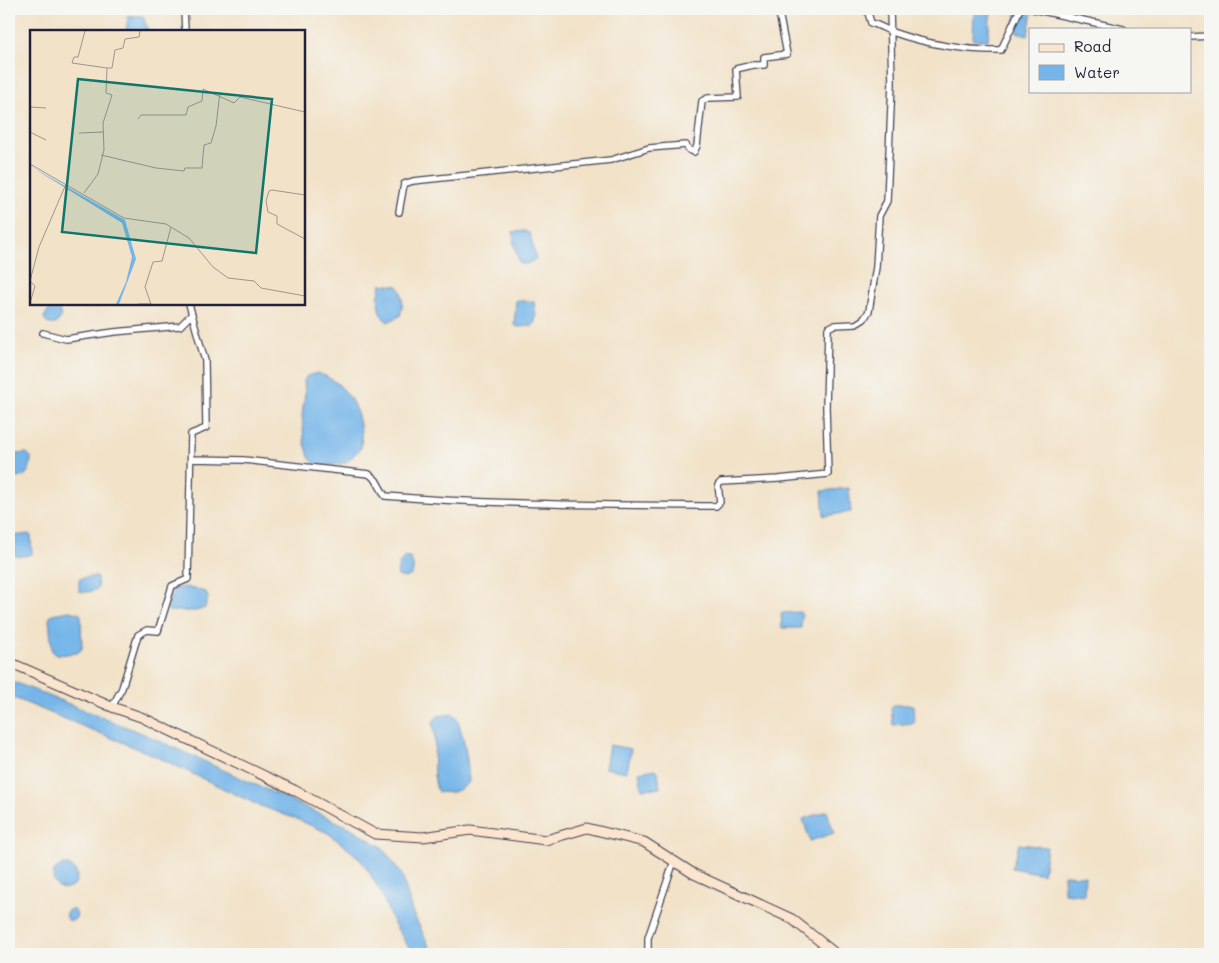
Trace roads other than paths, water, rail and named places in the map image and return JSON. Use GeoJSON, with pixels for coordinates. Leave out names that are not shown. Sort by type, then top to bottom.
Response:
{"type":"FeatureCollection","features":[{"type":"Feature","properties":{"kind":"main road"},"geometry":{"type":"LineString","coordinates":[[9,662],[112,707],[141,717],[294,790],[376,834],[423,837],[470,830],[546,840],[587,828],[644,842],[694,874],[792,919],[836,954]]}},
{"type":"Feature","properties":{"kind":"street"},"geometry":{"type":"LineString","coordinates":[[184,9],[185,30]]}},
{"type":"Feature","properties":{"kind":"street"},"geometry":{"type":"LineString","coordinates":[[399,212],[404,184],[413,181],[611,160],[649,148],[670,145],[686,145],[689,150],[694,152],[697,146],[702,101],[708,98],[738,97],[736,69],[753,65],[764,65],[764,57],[786,54],[780,18],[781,9]]}},
{"type":"Feature","properties":{"kind":"street"},"geometry":{"type":"LineString","coordinates":[[867,9],[871,22],[891,31],[933,43],[987,50],[1001,50],[1020,9]]}},
{"type":"Feature","properties":{"kind":"street"},"geometry":{"type":"LineString","coordinates":[[191,459],[244,460],[368,474],[376,480],[385,496],[550,504],[716,506],[720,502],[718,485],[721,482],[828,474],[826,407],[828,328],[834,325],[856,324],[864,319],[869,311],[876,267],[878,220],[887,201],[892,83],[890,9]]}},
{"type":"Feature","properties":{"kind":"street"},"geometry":{"type":"LineString","coordinates":[[1033,9],[1118,28]]}},
{"type":"Feature","properties":{"kind":"street"},"geometry":{"type":"LineString","coordinates":[[1192,37],[1210,36]]}},
{"type":"Feature","properties":{"kind":"street"},"geometry":{"type":"LineString","coordinates":[[112,707],[122,688],[138,635],[147,630],[158,631],[172,586],[188,578],[191,434],[206,428],[205,361],[189,305]]}},
{"type":"Feature","properties":{"kind":"street"},"geometry":{"type":"LineString","coordinates":[[43,333],[66,339],[114,332],[164,328],[180,326],[191,315]]}},
{"type":"Feature","properties":{"kind":"street"},"geometry":{"type":"LineString","coordinates":[[648,954],[648,938],[674,861]]}},
{"type":"Feature","properties":{"kind":"water"},"geometry":{"type":"Polygon","coordinates":[[[974,9],[991,9],[988,40],[973,40],[974,9]]]}},
{"type":"Feature","properties":{"kind":"water"},"geometry":{"type":"Polygon","coordinates":[[[1017,9],[1030,9],[1032,12],[1028,35],[1013,31],[1017,9]]]}},
{"type":"Feature","properties":{"kind":"water"},"geometry":{"type":"Polygon","coordinates":[[[143,16],[148,30],[126,30],[128,17],[143,16]]]}},
{"type":"Feature","properties":{"kind":"water"},"geometry":{"type":"Polygon","coordinates":[[[525,231],[530,234],[536,259],[526,264],[520,264],[514,245],[513,232],[525,231]]]}},
{"type":"Feature","properties":{"kind":"water"},"geometry":{"type":"Polygon","coordinates":[[[381,284],[398,286],[402,297],[400,316],[388,322],[381,314],[378,305],[381,284]]]}},
{"type":"Feature","properties":{"kind":"water"},"geometry":{"type":"Polygon","coordinates":[[[516,300],[534,302],[536,318],[533,326],[518,327],[514,325],[516,300]]]}},
{"type":"Feature","properties":{"kind":"water"},"geometry":{"type":"Polygon","coordinates":[[[59,309],[61,317],[56,324],[49,324],[45,321],[44,317],[48,311],[59,309]]]}},
{"type":"Feature","properties":{"kind":"water"},"geometry":{"type":"Polygon","coordinates":[[[317,373],[328,377],[346,392],[357,413],[360,424],[361,448],[346,463],[319,467],[310,459],[304,441],[302,415],[305,393],[304,381],[307,376],[317,373]]]}},
{"type":"Feature","properties":{"kind":"water"},"geometry":{"type":"Polygon","coordinates":[[[27,453],[31,457],[30,468],[27,473],[17,478],[9,471],[9,458],[17,454],[27,453]]]}},
{"type":"Feature","properties":{"kind":"water"},"geometry":{"type":"Polygon","coordinates":[[[849,488],[851,512],[824,516],[822,491],[849,488]]]}},
{"type":"Feature","properties":{"kind":"water"},"geometry":{"type":"Polygon","coordinates":[[[29,534],[31,536],[32,554],[15,556],[12,536],[29,534]]]}},
{"type":"Feature","properties":{"kind":"water"},"geometry":{"type":"Polygon","coordinates":[[[405,557],[409,557],[412,561],[413,568],[412,575],[404,578],[398,576],[398,571],[400,563],[405,557]]]}},
{"type":"Feature","properties":{"kind":"water"},"geometry":{"type":"Polygon","coordinates":[[[95,576],[98,588],[89,592],[79,591],[79,579],[95,576]]]}},
{"type":"Feature","properties":{"kind":"water"},"geometry":{"type":"Polygon","coordinates":[[[186,587],[206,592],[208,598],[205,608],[196,611],[169,611],[167,609],[173,589],[186,587]]]}},
{"type":"Feature","properties":{"kind":"water"},"geometry":{"type":"Polygon","coordinates":[[[69,611],[81,615],[82,649],[77,653],[57,655],[52,651],[49,619],[52,614],[69,611]]]}},
{"type":"Feature","properties":{"kind":"water"},"geometry":{"type":"Polygon","coordinates":[[[800,612],[802,615],[801,628],[782,628],[781,613],[800,612]]]}},
{"type":"Feature","properties":{"kind":"water"},"geometry":{"type":"Polygon","coordinates":[[[9,680],[144,734],[351,828],[382,847],[402,875],[412,911],[433,954],[413,954],[394,924],[380,891],[366,867],[357,856],[328,833],[258,805],[153,755],[9,696],[9,680]]]}},
{"type":"Feature","properties":{"kind":"water"},"geometry":{"type":"Polygon","coordinates":[[[893,705],[913,705],[914,723],[893,725],[891,708],[893,705]]]}},
{"type":"Feature","properties":{"kind":"water"},"geometry":{"type":"Polygon","coordinates":[[[452,714],[456,716],[463,740],[467,757],[469,782],[463,788],[455,791],[447,793],[438,792],[434,773],[435,741],[433,721],[438,716],[452,714]]]}},
{"type":"Feature","properties":{"kind":"water"},"geometry":{"type":"Polygon","coordinates":[[[609,745],[631,749],[627,772],[605,768],[609,745]]]}},
{"type":"Feature","properties":{"kind":"water"},"geometry":{"type":"Polygon","coordinates":[[[655,769],[658,771],[660,788],[642,789],[639,772],[655,769]]]}},
{"type":"Feature","properties":{"kind":"water"},"geometry":{"type":"Polygon","coordinates":[[[827,811],[834,833],[810,841],[803,819],[827,811]]]}},
{"type":"Feature","properties":{"kind":"water"},"geometry":{"type":"Polygon","coordinates":[[[1019,844],[1047,847],[1043,874],[1012,868],[1019,844]]]}},
{"type":"Feature","properties":{"kind":"water"},"geometry":{"type":"Polygon","coordinates":[[[65,865],[73,869],[77,877],[73,885],[65,889],[57,885],[53,877],[57,869],[65,865]]]}},
{"type":"Feature","properties":{"kind":"water"},"geometry":{"type":"Polygon","coordinates":[[[1064,875],[1085,876],[1084,895],[1064,893],[1064,875]]]}},
{"type":"Feature","properties":{"kind":"water"},"geometry":{"type":"Polygon","coordinates":[[[71,909],[77,915],[71,921],[65,915],[71,909]]]}}]}
